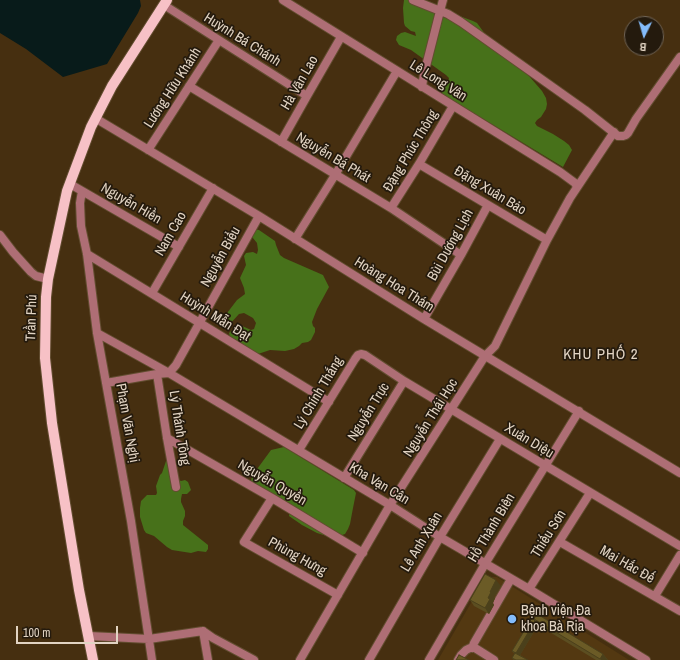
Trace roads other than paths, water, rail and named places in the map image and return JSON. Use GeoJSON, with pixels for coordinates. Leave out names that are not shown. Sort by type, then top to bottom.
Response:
{"type":"FeatureCollection","features":[{"type":"Feature","properties":{"kind":"main road","name":"Trần Phú"},"geometry":{"type":"LineString","coordinates":[[93,660],[64,503],[47,385],[45,358],[46,297],[48,279],[67,191],[86,139],[112,86],[165,3]]}},
{"type":"Feature","properties":{"kind":"street","name":"Lê Long Vân"},"geometry":{"type":"LineString","coordinates":[[283,0],[560,172],[575,183],[577,187]]}},
{"type":"Feature","properties":{"kind":"street"},"geometry":{"type":"LineString","coordinates":[[413,0],[448,14],[461,22],[585,110],[618,136],[626,136],[636,119],[680,57]]}},
{"type":"Feature","properties":{"kind":"street"},"geometry":{"type":"LineString","coordinates":[[422,87],[424,74],[444,0]]}},
{"type":"Feature","properties":{"kind":"street","name":"Huỳnh Bá Chánh"},"geometry":{"type":"LineString","coordinates":[[165,3],[219,40],[307,96]]}},
{"type":"Feature","properties":{"kind":"street","name":"Hà Văn Lao"},"geometry":{"type":"LineString","coordinates":[[281,142],[341,37]]}},
{"type":"Feature","properties":{"kind":"street","name":"Lương Hữu Khánh"},"geometry":{"type":"LineString","coordinates":[[148,150],[219,40]]}},
{"type":"Feature","properties":{"kind":"street"},"geometry":{"type":"LineString","coordinates":[[295,239],[397,71]]}},
{"type":"Feature","properties":{"kind":"street","name":"Nguyễn Bá Phát"},"geometry":{"type":"LineString","coordinates":[[190,86],[391,208],[461,254]]}},
{"type":"Feature","properties":{"kind":"street","name":"Đặng Phúc Thông"},"geometry":{"type":"LineString","coordinates":[[391,208],[453,106]]}},
{"type":"Feature","properties":{"kind":"street","name":"Hoàng Hoa Thám"},"geometry":{"type":"LineString","coordinates":[[95,118],[213,188],[424,319],[680,473]]}},
{"type":"Feature","properties":{"kind":"street","name":"Nguyễn Thái Học"},"geometry":{"type":"LineString","coordinates":[[300,660],[390,505],[485,356],[495,346],[547,240],[570,198],[614,132]]}},
{"type":"Feature","properties":{"kind":"street","name":"Đặng Xuân Bảo"},"geometry":{"type":"LineString","coordinates":[[419,164],[547,240]]}},
{"type":"Feature","properties":{"kind":"street","name":"Nguyễn Hiền"},"geometry":{"type":"LineString","coordinates":[[70,184],[179,247]]}},
{"type":"Feature","properties":{"kind":"street","name":"Nam Cao"},"geometry":{"type":"LineString","coordinates":[[152,293],[213,188]]}},
{"type":"Feature","properties":{"kind":"street","name":"Phạm Văn Nghị"},"geometry":{"type":"LineString","coordinates":[[82,191],[80,203],[82,234],[87,254],[97,333],[131,521],[152,660]]}},
{"type":"Feature","properties":{"kind":"street","name":"Bùi Dương Lịch"},"geometry":{"type":"LineString","coordinates":[[424,319],[488,205]]}},
{"type":"Feature","properties":{"kind":"street","name":"Nguyễn Biểu"},"geometry":{"type":"LineString","coordinates":[[169,373],[176,365],[259,216]]}},
{"type":"Feature","properties":{"kind":"street"},"geometry":{"type":"LineString","coordinates":[[0,235],[31,272],[36,276],[48,279]]}},
{"type":"Feature","properties":{"kind":"street","name":"Huỳnh Mẫn Đạt"},"geometry":{"type":"LineString","coordinates":[[87,254],[329,402]]}},
{"type":"Feature","properties":{"kind":"street","name":"Kha Vạn Cân"},"geometry":{"type":"LineString","coordinates":[[97,333],[169,373],[299,450],[440,537],[646,660]]}},
{"type":"Feature","properties":{"kind":"street","name":"Lý Chính Thắng"},"geometry":{"type":"LineString","coordinates":[[299,450],[355,359],[358,355],[365,355]]}},
{"type":"Feature","properties":{"kind":"street","name":"Xuân Diệu"},"geometry":{"type":"LineString","coordinates":[[365,355],[451,410],[680,546]]}},
{"type":"Feature","properties":{"kind":"street"},"geometry":{"type":"LineString","coordinates":[[106,383],[169,373]]}},
{"type":"Feature","properties":{"kind":"street","name":"Lý Thánh Tông"},"geometry":{"type":"LineString","coordinates":[[157,374],[176,487]]}},
{"type":"Feature","properties":{"kind":"street","name":"Nguyễn Trực"},"geometry":{"type":"LineString","coordinates":[[344,478],[404,381]]}},
{"type":"Feature","properties":{"kind":"street","name":"Hồ Thành Biên"},"geometry":{"type":"LineString","coordinates":[[428,660],[579,411]]}},
{"type":"Feature","properties":{"kind":"street","name":"Nguyễn Quyền"},"geometry":{"type":"LineString","coordinates":[[167,438],[363,552]]}},
{"type":"Feature","properties":{"kind":"street","name":"Lê Anh Xuân"},"geometry":{"type":"LineString","coordinates":[[369,660],[440,537],[500,439]]}},
{"type":"Feature","properties":{"kind":"street","name":"Thiếu Sơn"},"geometry":{"type":"LineString","coordinates":[[529,589],[590,493]]}},
{"type":"Feature","properties":{"kind":"street","name":"Phùng Hưng"},"geometry":{"type":"LineString","coordinates":[[272,498],[244,542],[338,595]]}},
{"type":"Feature","properties":{"kind":"street","name":"Mai Hắc Đế"},"geometry":{"type":"LineString","coordinates":[[560,542],[655,596],[680,612]]}},
{"type":"Feature","properties":{"kind":"street"},"geometry":{"type":"LineString","coordinates":[[655,596],[680,555]]}},
{"type":"Feature","properties":{"kind":"street"},"geometry":{"type":"LineString","coordinates":[[472,648],[511,579]]}},
{"type":"Feature","properties":{"kind":"street"},"geometry":{"type":"LineString","coordinates":[[89,636],[149,639],[203,631],[254,660]]}},
{"type":"Feature","properties":{"kind":"street"},"geometry":{"type":"LineString","coordinates":[[203,631],[208,660]]}},
{"type":"Feature","properties":{"kind":"street"},"geometry":{"type":"LineString","coordinates":[[458,660],[460,655],[470,648],[475,648],[494,660]]}},
{"type":"Feature","properties":{"kind":"place","name":"Bệnh viện Đa khoa Bà Rịa"},"geometry":{"type":"Point","coordinates":[512,619]}},
{"type":"Feature","properties":{"kind":"district","name":"KHU PHỐ 2"},"geometry":{"type":"Point","coordinates":[601,355]}}]}
